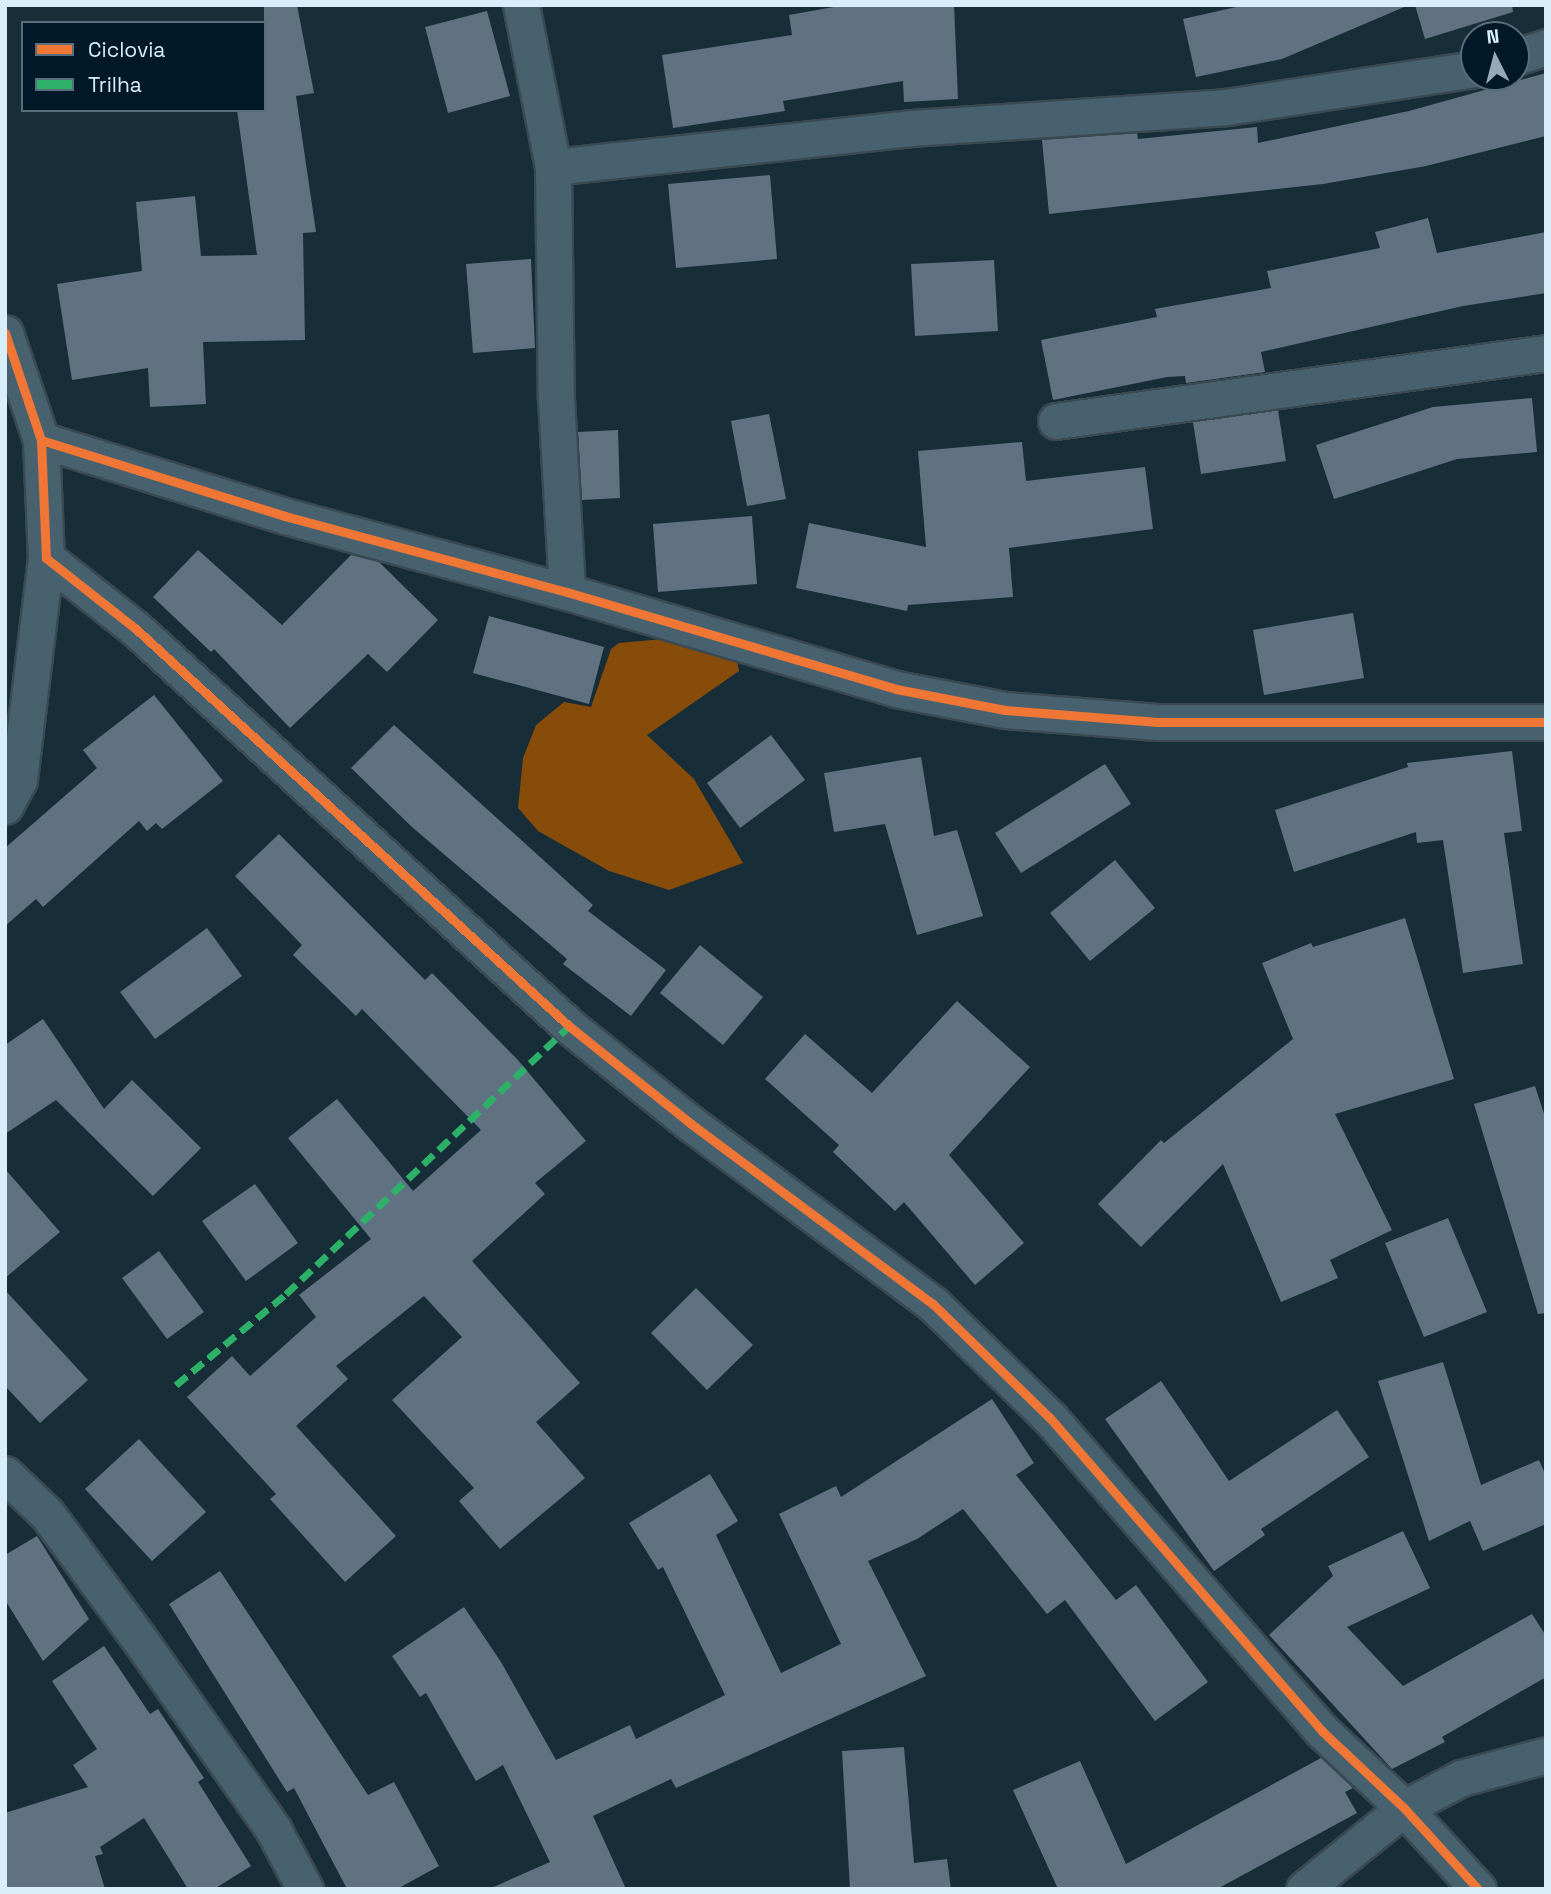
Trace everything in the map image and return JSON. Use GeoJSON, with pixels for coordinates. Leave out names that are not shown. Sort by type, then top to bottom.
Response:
{"type":"FeatureCollection","features":[{"type":"Feature","properties":{"kind":"street"},"geometry":{"type":"LineString","coordinates":[[521,5],[553,167],[556,399],[567,592]]}},
{"type":"Feature","properties":{"kind":"street"},"geometry":{"type":"LineString","coordinates":[[553,167],[912,128],[1226,107],[1460,71]]}},
{"type":"Feature","properties":{"kind":"street"},"geometry":{"type":"LineString","coordinates":[[5,334],[41,440],[46,558],[19,780],[5,806]]}},
{"type":"Feature","properties":{"kind":"street"},"geometry":{"type":"LineString","coordinates":[[1056,421],[1546,353]]}},
{"type":"Feature","properties":{"kind":"street"},"geometry":{"type":"LineString","coordinates":[[41,440],[285,516],[567,592],[896,689],[1005,710],[1158,722],[1546,722]]}},
{"type":"Feature","properties":{"kind":"street"},"geometry":{"type":"LineString","coordinates":[[46,558],[135,629],[569,1026],[690,1123],[933,1304],[1050,1418],[1322,1731],[1404,1808],[1478,1889]]}},
{"type":"Feature","properties":{"kind":"street"},"geometry":{"type":"LineString","coordinates":[[5,1474],[47,1514],[137,1636],[273,1829],[305,1889]]}},
{"type":"Feature","properties":{"kind":"street"},"geometry":{"type":"LineString","coordinates":[[1304,1889],[1404,1808],[1461,1778],[1546,1755]]}},
{"type":"Feature","properties":{"kind":"shaded area"},"geometry":{"type":"Polygon","coordinates":[[[696,636],[735,648],[739,671],[647,735],[694,779],[743,863],[669,890],[609,871],[538,831],[518,808],[523,758],[536,725],[564,702],[591,707],[611,649],[619,643],[696,636]]]}},
{"type":"Feature","properties":{"kind":"building"},"geometry":{"type":"Polygon","coordinates":[[[264,5],[297,5],[314,93],[296,96],[316,232],[303,233],[305,340],[203,342],[206,404],[150,407],[148,368],[72,380],[57,284],[142,271],[136,202],[195,196],[201,256],[257,255],[237,112],[266,112],[264,5]]]}},
{"type":"Feature","properties":{"kind":"building"},"geometry":{"type":"Polygon","coordinates":[[[845,5],[954,5],[958,99],[904,102],[903,81],[783,101],[785,111],[673,128],[662,55],[792,35],[789,15],[845,5]]]}},
{"type":"Feature","properties":{"kind":"building"},"geometry":{"type":"Polygon","coordinates":[[[1245,5],[1409,5],[1282,59],[1196,77],[1183,19],[1245,5]]]}},
{"type":"Feature","properties":{"kind":"building"},"geometry":{"type":"Polygon","coordinates":[[[1415,5],[1512,5],[1513,12],[1484,21],[1460,21],[1460,28],[1425,39],[1415,5]]]}},
{"type":"Feature","properties":{"kind":"building"},"geometry":{"type":"Polygon","coordinates":[[[487,11],[510,96],[448,113],[425,27],[487,11]]]}},
{"type":"Feature","properties":{"kind":"building"},"geometry":{"type":"Polygon","coordinates":[[[1546,73],[1546,136],[1426,166],[1323,184],[1049,214],[1042,140],[1137,133],[1138,139],[1257,127],[1258,143],[1409,111],[1481,91],[1530,91],[1530,77],[1546,73]]]}},
{"type":"Feature","properties":{"kind":"building"},"geometry":{"type":"Polygon","coordinates":[[[770,175],[777,259],[676,268],[668,184],[770,175]]]}},
{"type":"Feature","properties":{"kind":"building"},"geometry":{"type":"Polygon","coordinates":[[[1428,218],[1437,253],[1546,232],[1546,293],[1463,306],[1261,352],[1265,372],[1186,383],[1185,376],[1167,377],[1053,400],[1041,340],[1157,317],[1155,309],[1271,288],[1267,271],[1380,248],[1375,232],[1428,218]]]}},
{"type":"Feature","properties":{"kind":"building"},"geometry":{"type":"Polygon","coordinates":[[[531,259],[535,348],[473,353],[466,264],[531,259]]]}},
{"type":"Feature","properties":{"kind":"building"},"geometry":{"type":"Polygon","coordinates":[[[994,260],[998,331],[915,336],[911,264],[994,260]]]}},
{"type":"Feature","properties":{"kind":"building"},"geometry":{"type":"Polygon","coordinates":[[[1532,398],[1537,452],[1457,459],[1334,499],[1316,445],[1433,407],[1532,398]]]}},
{"type":"Feature","properties":{"kind":"building"},"geometry":{"type":"Polygon","coordinates":[[[1278,410],[1286,461],[1201,474],[1193,422],[1278,410]]]}},
{"type":"Feature","properties":{"kind":"building"},"geometry":{"type":"Polygon","coordinates":[[[769,414],[786,499],[747,506],[731,421],[769,414]]]}},
{"type":"Feature","properties":{"kind":"building"},"geometry":{"type":"Polygon","coordinates":[[[618,430],[620,498],[582,500],[578,432],[618,430]]]}},
{"type":"Feature","properties":{"kind":"building"},"geometry":{"type":"Polygon","coordinates":[[[1022,442],[1026,481],[1145,467],[1153,529],[1009,548],[1013,597],[908,605],[907,611],[796,588],[809,523],[926,547],[918,451],[1022,442]]]}},
{"type":"Feature","properties":{"kind":"building"},"geometry":{"type":"Polygon","coordinates":[[[752,516],[757,584],[658,592],[653,524],[752,516]]]}},
{"type":"Feature","properties":{"kind":"building"},"geometry":{"type":"Polygon","coordinates":[[[198,550],[282,625],[351,555],[379,562],[438,620],[387,672],[368,654],[290,728],[214,649],[211,652],[153,597],[198,550]]]}},
{"type":"Feature","properties":{"kind":"building"},"geometry":{"type":"Polygon","coordinates":[[[1353,613],[1364,678],[1264,695],[1253,630],[1353,613]]]}},
{"type":"Feature","properties":{"kind":"building"},"geometry":{"type":"Polygon","coordinates":[[[489,616],[604,647],[589,704],[473,673],[489,616]]]}},
{"type":"Feature","properties":{"kind":"building"},"geometry":{"type":"Polygon","coordinates":[[[154,695],[223,781],[162,829],[156,823],[147,831],[139,821],[43,907],[36,899],[5,926],[5,848],[97,768],[83,750],[154,695]]]}},
{"type":"Feature","properties":{"kind":"building"},"geometry":{"type":"Polygon","coordinates":[[[394,725],[593,905],[588,911],[666,970],[631,1016],[563,964],[567,959],[412,827],[351,768],[394,725]]]}},
{"type":"Feature","properties":{"kind":"building"},"geometry":{"type":"Polygon","coordinates":[[[771,735],[805,780],[740,828],[707,783],[771,735]]]}},
{"type":"Feature","properties":{"kind":"building"},"geometry":{"type":"Polygon","coordinates":[[[1512,751],[1522,831],[1504,833],[1523,964],[1463,973],[1443,840],[1417,843],[1416,832],[1294,872],[1275,810],[1408,767],[1407,763],[1512,751]]]}},
{"type":"Feature","properties":{"kind":"building"},"geometry":{"type":"Polygon","coordinates":[[[921,757],[934,836],[957,830],[983,916],[917,935],[885,824],[834,832],[824,773],[921,757]]]}},
{"type":"Feature","properties":{"kind":"building"},"geometry":{"type":"Polygon","coordinates":[[[1105,764],[1131,804],[1021,873],[995,833],[1105,764]]]}},
{"type":"Feature","properties":{"kind":"building"},"geometry":{"type":"Polygon","coordinates":[[[279,834],[425,980],[432,973],[517,1059],[586,1141],[535,1183],[545,1194],[472,1261],[580,1383],[536,1422],[585,1478],[500,1549],[459,1501],[474,1488],[392,1400],[462,1337],[424,1296],[336,1366],[348,1379],[296,1426],[396,1536],[345,1582],[270,1499],[276,1494],[187,1397],[232,1356],[250,1376],[316,1317],[299,1295],[371,1239],[288,1138],[337,1099],[413,1191],[481,1130],[362,1009],[356,1016],[293,955],[302,945],[235,876],[279,834]]]}},
{"type":"Feature","properties":{"kind":"building"},"geometry":{"type":"Polygon","coordinates":[[[1115,860],[1155,908],[1090,961],[1050,913],[1115,860]]]}},
{"type":"Feature","properties":{"kind":"building"},"geometry":{"type":"Polygon","coordinates":[[[1405,918],[1454,1079],[1335,1114],[1392,1230],[1330,1260],[1338,1278],[1281,1302],[1223,1164],[1141,1247],[1098,1204],[1161,1140],[1164,1143],[1293,1039],[1262,963],[1311,943],[1313,947],[1405,918]]]}},
{"type":"Feature","properties":{"kind":"building"},"geometry":{"type":"Polygon","coordinates":[[[207,928],[242,976],[155,1039],[120,992],[207,928]]]}},
{"type":"Feature","properties":{"kind":"building"},"geometry":{"type":"Polygon","coordinates":[[[700,945],[763,997],[723,1045],[660,993],[700,945]]]}},
{"type":"Feature","properties":{"kind":"building"},"geometry":{"type":"Polygon","coordinates":[[[957,1001],[1030,1067],[949,1155],[1024,1243],[975,1285],[904,1202],[895,1211],[833,1152],[839,1145],[765,1079],[805,1034],[872,1093],[957,1001]]]}},
{"type":"Feature","properties":{"kind":"building"},"geometry":{"type":"Polygon","coordinates":[[[43,1019],[104,1109],[132,1080],[201,1148],[153,1196],[56,1100],[5,1134],[5,1045],[43,1019]]]}},
{"type":"Feature","properties":{"kind":"building"},"geometry":{"type":"Polygon","coordinates":[[[1535,1086],[1546,1120],[1546,1313],[1538,1314],[1474,1104],[1535,1086]]]}},
{"type":"Feature","properties":{"kind":"building"},"geometry":{"type":"Polygon","coordinates":[[[5,1169],[60,1232],[5,1278],[5,1169]]]}},
{"type":"Feature","properties":{"kind":"building"},"geometry":{"type":"Polygon","coordinates":[[[255,1184],[298,1243],[246,1281],[202,1221],[255,1184]]]}},
{"type":"Feature","properties":{"kind":"building"},"geometry":{"type":"Polygon","coordinates":[[[1448,1218],[1487,1312],[1424,1337],[1385,1243],[1448,1218]]]}},
{"type":"Feature","properties":{"kind":"building"},"geometry":{"type":"Polygon","coordinates":[[[159,1251],[204,1312],[167,1339],[122,1278],[159,1251]]]}},
{"type":"Feature","properties":{"kind":"building"},"geometry":{"type":"Polygon","coordinates":[[[696,1288],[753,1345],[707,1390],[651,1333],[696,1288]]]}},
{"type":"Feature","properties":{"kind":"building"},"geometry":{"type":"Polygon","coordinates":[[[5,1290],[88,1380],[40,1423],[5,1386],[5,1290]]]}},
{"type":"Feature","properties":{"kind":"building"},"geometry":{"type":"Polygon","coordinates":[[[1443,1362],[1481,1485],[1539,1460],[1546,1476],[1546,1524],[1483,1551],[1470,1521],[1429,1541],[1378,1381],[1443,1362]]]}},
{"type":"Feature","properties":{"kind":"building"},"geometry":{"type":"Polygon","coordinates":[[[1161,1381],[1229,1481],[1337,1410],[1369,1457],[1261,1529],[1265,1535],[1214,1571],[1105,1419],[1161,1381]]]}},
{"type":"Feature","properties":{"kind":"building"},"geometry":{"type":"Polygon","coordinates":[[[992,1399],[1034,1463],[1016,1475],[1116,1600],[1136,1585],[1208,1682],[1155,1721],[1065,1600],[1047,1614],[963,1509],[917,1539],[868,1561],[926,1676],[676,1788],[671,1779],[593,1816],[626,1889],[489,1889],[550,1862],[503,1765],[476,1781],[426,1693],[420,1697],[392,1656],[464,1607],[501,1662],[556,1760],[630,1725],[636,1739],[725,1695],[663,1567],[658,1570],[629,1523],[710,1474],[738,1521],[716,1535],[781,1673],[841,1644],[779,1514],[836,1486],[841,1497],[992,1399]]]}},
{"type":"Feature","properties":{"kind":"building"},"geometry":{"type":"Polygon","coordinates":[[[139,1439],[206,1512],[152,1561],[85,1489],[139,1439]]]}},
{"type":"Feature","properties":{"kind":"building"},"geometry":{"type":"Polygon","coordinates":[[[1403,1531],[1430,1588],[1347,1627],[1403,1686],[1532,1614],[1546,1636],[1546,1677],[1442,1737],[1445,1742],[1392,1769],[1269,1635],[1333,1576],[1328,1566],[1403,1531]]]}},
{"type":"Feature","properties":{"kind":"building"},"geometry":{"type":"Polygon","coordinates":[[[37,1536],[89,1619],[43,1661],[5,1600],[5,1555],[37,1536]]]}},
{"type":"Feature","properties":{"kind":"building"},"geometry":{"type":"Polygon","coordinates":[[[220,1571],[368,1795],[394,1782],[439,1866],[397,1889],[347,1889],[294,1788],[287,1792],[169,1604],[220,1571]]]}},
{"type":"Feature","properties":{"kind":"building"},"geometry":{"type":"Polygon","coordinates":[[[104,1646],[150,1714],[158,1709],[204,1778],[198,1782],[251,1866],[214,1889],[188,1889],[144,1818],[100,1847],[103,1854],[95,1856],[105,1889],[5,1889],[5,1813],[88,1787],[73,1765],[97,1749],[52,1681],[104,1646]]]}},
{"type":"Feature","properties":{"kind":"building"},"geometry":{"type":"Polygon","coordinates":[[[904,1747],[914,1863],[947,1859],[951,1889],[850,1889],[842,1751],[904,1747]]]}},
{"type":"Feature","properties":{"kind":"building"},"geometry":{"type":"Polygon","coordinates":[[[1321,1758],[1353,1788],[1345,1792],[1357,1813],[1217,1889],[1058,1889],[1013,1790],[1080,1761],[1126,1864],[1321,1758]]]}},
{"type":"Feature","properties":{"kind":"marked path"},"geometry":{"type":"LineString","coordinates":[[176,1385],[286,1294],[569,1026]]}},
{"type":"Feature","properties":{"kind":"cycle path"},"geometry":{"type":"LineString","coordinates":[[5,333],[41,440],[285,516],[567,592],[896,689],[1005,710],[1158,722],[1546,722]]}},
{"type":"Feature","properties":{"kind":"cycle path"},"geometry":{"type":"LineString","coordinates":[[41,440],[46,558],[136,629],[569,1026],[690,1123],[933,1304],[1050,1418],[1322,1731],[1404,1808],[1478,1889]]}}]}
